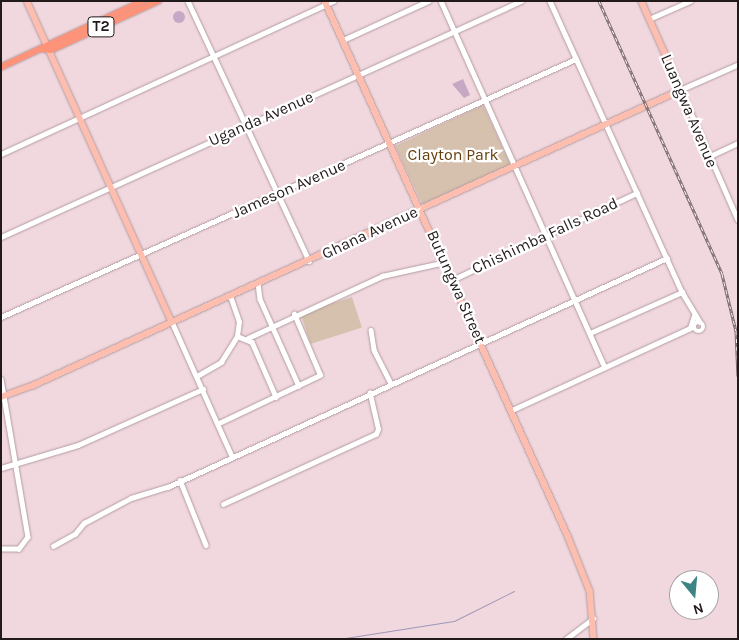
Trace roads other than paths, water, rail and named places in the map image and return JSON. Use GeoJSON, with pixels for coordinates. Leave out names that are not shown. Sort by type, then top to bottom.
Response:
{"type":"FeatureCollection","features":[{"type":"Feature","properties":{"kind":"highway","name":"T2"},"geometry":{"type":"LineString","coordinates":[[47,48],[143,1]]}},
{"type":"Feature","properties":{"kind":"highway","name":"T2"},"geometry":{"type":"LineString","coordinates":[[1,67],[158,1]]}},
{"type":"Feature","properties":{"kind":"main road"},"geometry":{"type":"LineString","coordinates":[[27,1],[172,322]]}},
{"type":"Feature","properties":{"kind":"main road","name":"Luangwa Avenue"},"geometry":{"type":"LineString","coordinates":[[641,1],[682,90]]}},
{"type":"Feature","properties":{"kind":"main road","name":"Butungwa Street"},"geometry":{"type":"LineString","coordinates":[[328,2],[343,40],[454,279],[585,576],[594,619],[594,639]]}},
{"type":"Feature","properties":{"kind":"main road","name":"Ghana Avenue"},"geometry":{"type":"LineString","coordinates":[[2,397],[309,261],[682,90]]}},
{"type":"Feature","properties":{"kind":"street"},"geometry":{"type":"LineString","coordinates":[[188,1],[309,261]]}},
{"type":"Feature","properties":{"kind":"street"},"geometry":{"type":"LineString","coordinates":[[343,40],[428,1]]}},
{"type":"Feature","properties":{"kind":"street"},"geometry":{"type":"LineString","coordinates":[[441,1],[605,367]]}},
{"type":"Feature","properties":{"kind":"street","name":"Uganda Avenue"},"geometry":{"type":"LineString","coordinates":[[1,237],[521,1]]}},
{"type":"Feature","properties":{"kind":"street"},"geometry":{"type":"LineString","coordinates":[[550,1],[694,319],[693,328]]}},
{"type":"Feature","properties":{"kind":"street"},"geometry":{"type":"LineString","coordinates":[[649,19],[690,1]]}},
{"type":"Feature","properties":{"kind":"street"},"geometry":{"type":"LineString","coordinates":[[1,154],[328,2]]}},
{"type":"Feature","properties":{"kind":"street","name":"Jameson Avenue"},"geometry":{"type":"LineString","coordinates":[[1,317],[142,256],[576,59]]}},
{"type":"Feature","properties":{"kind":"street","name":"Ghana Avenue"},"geometry":{"type":"LineString","coordinates":[[682,90],[738,65]]}},
{"type":"Feature","properties":{"kind":"street","name":"Luangwa Avenue"},"geometry":{"type":"LineString","coordinates":[[682,90],[708,157],[738,220]]}},
{"type":"Feature","properties":{"kind":"street"},"geometry":{"type":"LineString","coordinates":[[708,157],[738,143]]}},
{"type":"Feature","properties":{"kind":"street","name":"Chishimba Falls Road"},"geometry":{"type":"LineString","coordinates":[[454,279],[637,193]]}},
{"type":"Feature","properties":{"kind":"street"},"geometry":{"type":"LineString","coordinates":[[53,546],[116,506],[168,487],[180,478],[667,258]]}},
{"type":"Feature","properties":{"kind":"street"},"geometry":{"type":"LineString","coordinates":[[237,336],[248,338],[271,324],[382,276],[446,262]]}},
{"type":"Feature","properties":{"kind":"street"},"geometry":{"type":"LineString","coordinates":[[258,283],[260,299],[298,386]]}},
{"type":"Feature","properties":{"kind":"street"},"geometry":{"type":"LineString","coordinates":[[590,333],[682,292]]}},
{"type":"Feature","properties":{"kind":"street"},"geometry":{"type":"LineString","coordinates":[[197,376],[221,362],[237,336],[239,322],[230,296]]}},
{"type":"Feature","properties":{"kind":"street"},"geometry":{"type":"LineString","coordinates":[[219,423],[320,374],[294,314]]}},
{"type":"Feature","properties":{"kind":"street"},"geometry":{"type":"LineString","coordinates":[[693,328],[704,329],[700,322],[694,319]]}},
{"type":"Feature","properties":{"kind":"street"},"geometry":{"type":"LineString","coordinates":[[172,322],[204,389],[232,456]]}},
{"type":"Feature","properties":{"kind":"street"},"geometry":{"type":"LineString","coordinates":[[512,410],[693,328],[700,322]]}},
{"type":"Feature","properties":{"kind":"street"},"geometry":{"type":"LineString","coordinates":[[371,330],[374,350],[391,383]]}},
{"type":"Feature","properties":{"kind":"street"},"geometry":{"type":"LineString","coordinates":[[248,338],[276,396]]}},
{"type":"Feature","properties":{"kind":"street"},"geometry":{"type":"LineString","coordinates":[[1,379],[2,397],[28,537],[18,549],[1,549]]}},
{"type":"Feature","properties":{"kind":"street"},"geometry":{"type":"LineString","coordinates":[[1,468],[15,466],[78,445],[204,389]]}},
{"type":"Feature","properties":{"kind":"street"},"geometry":{"type":"LineString","coordinates":[[223,504],[376,434],[378,428],[370,393]]}},
{"type":"Feature","properties":{"kind":"street"},"geometry":{"type":"LineString","coordinates":[[180,478],[184,498],[206,545]]}},
{"type":"Feature","properties":{"kind":"street"},"geometry":{"type":"LineString","coordinates":[[566,639],[594,619]]}},
{"type":"Feature","properties":{"kind":"waterway"},"geometry":{"type":"LineString","coordinates":[[339,639],[454,621],[514,591]]}},
{"type":"Feature","properties":{"kind":"railway"},"geometry":{"type":"LineString","coordinates":[[599,1],[722,274],[736,331],[738,376]]}},
{"type":"Feature","properties":{"kind":"park label","name":"Clayton Park"},"geometry":{"type":"Point","coordinates":[453,155]}}]}
